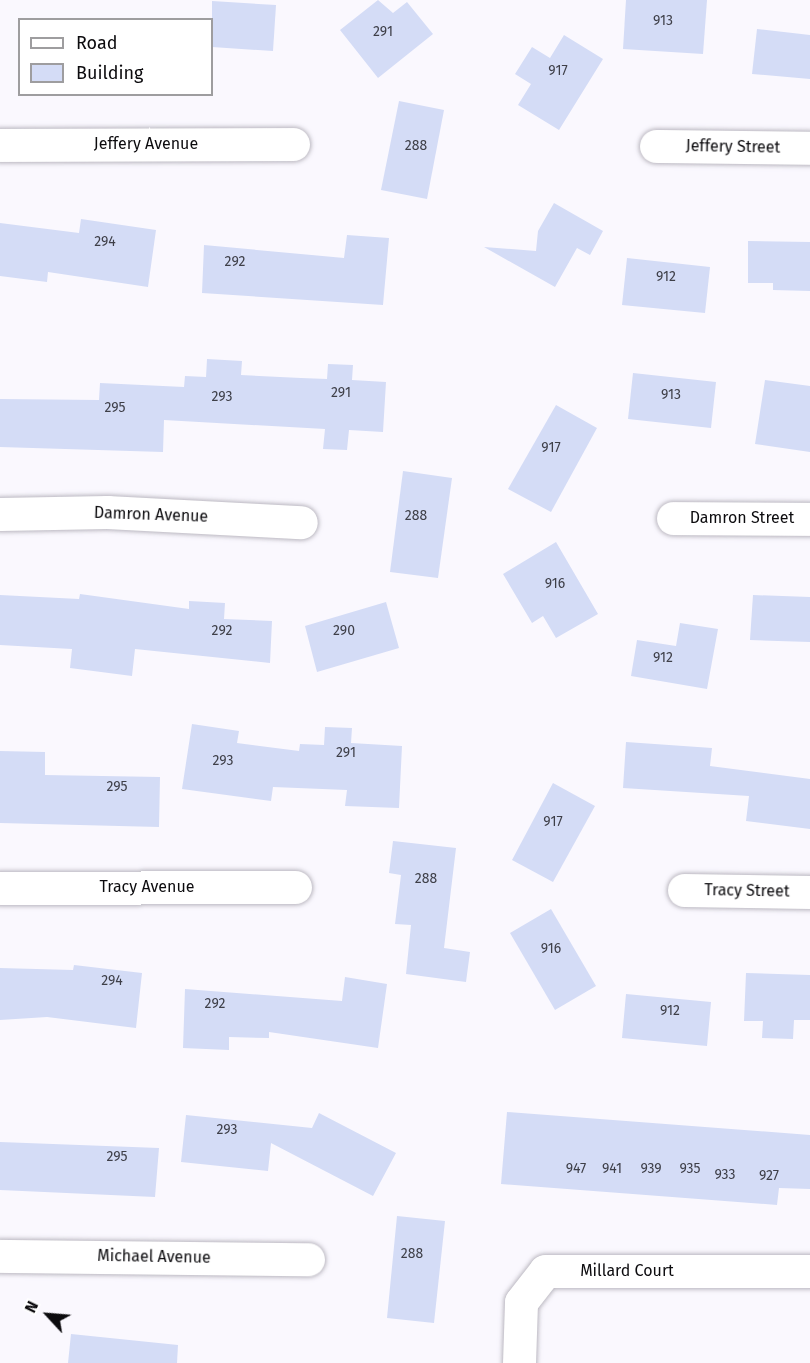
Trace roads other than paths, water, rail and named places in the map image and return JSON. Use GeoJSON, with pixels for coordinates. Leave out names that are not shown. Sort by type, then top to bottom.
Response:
{"type":"FeatureCollection","features":[{"type":"Feature","properties":{"kind":"street","name":"Jeffery Avenue"},"geometry":{"type":"LineString","coordinates":[[0,144],[293,144]]}},
{"type":"Feature","properties":{"kind":"street","name":"Jeffery Street"},"geometry":{"type":"LineString","coordinates":[[656,146],[810,147]]}},
{"type":"Feature","properties":{"kind":"street","name":"Damron Avenue"},"geometry":{"type":"LineString","coordinates":[[0,514],[107,512],[302,522]]}},
{"type":"Feature","properties":{"kind":"street","name":"Damron Street"},"geometry":{"type":"LineString","coordinates":[[673,518],[810,519]]}},
{"type":"Feature","properties":{"kind":"street","name":"Tracy Avenue"},"geometry":{"type":"LineString","coordinates":[[0,888],[295,887]]}},
{"type":"Feature","properties":{"kind":"street","name":"Tracy Street"},"geometry":{"type":"LineString","coordinates":[[684,890],[810,892]]}},
{"type":"Feature","properties":{"kind":"street","name":"Michael Avenue"},"geometry":{"type":"LineString","coordinates":[[0,1256],[308,1259]]}},
{"type":"Feature","properties":{"kind":"street","name":"Millard Court"},"geometry":{"type":"LineString","coordinates":[[519,1363],[521,1302],[545,1270],[810,1271]]}}]}
